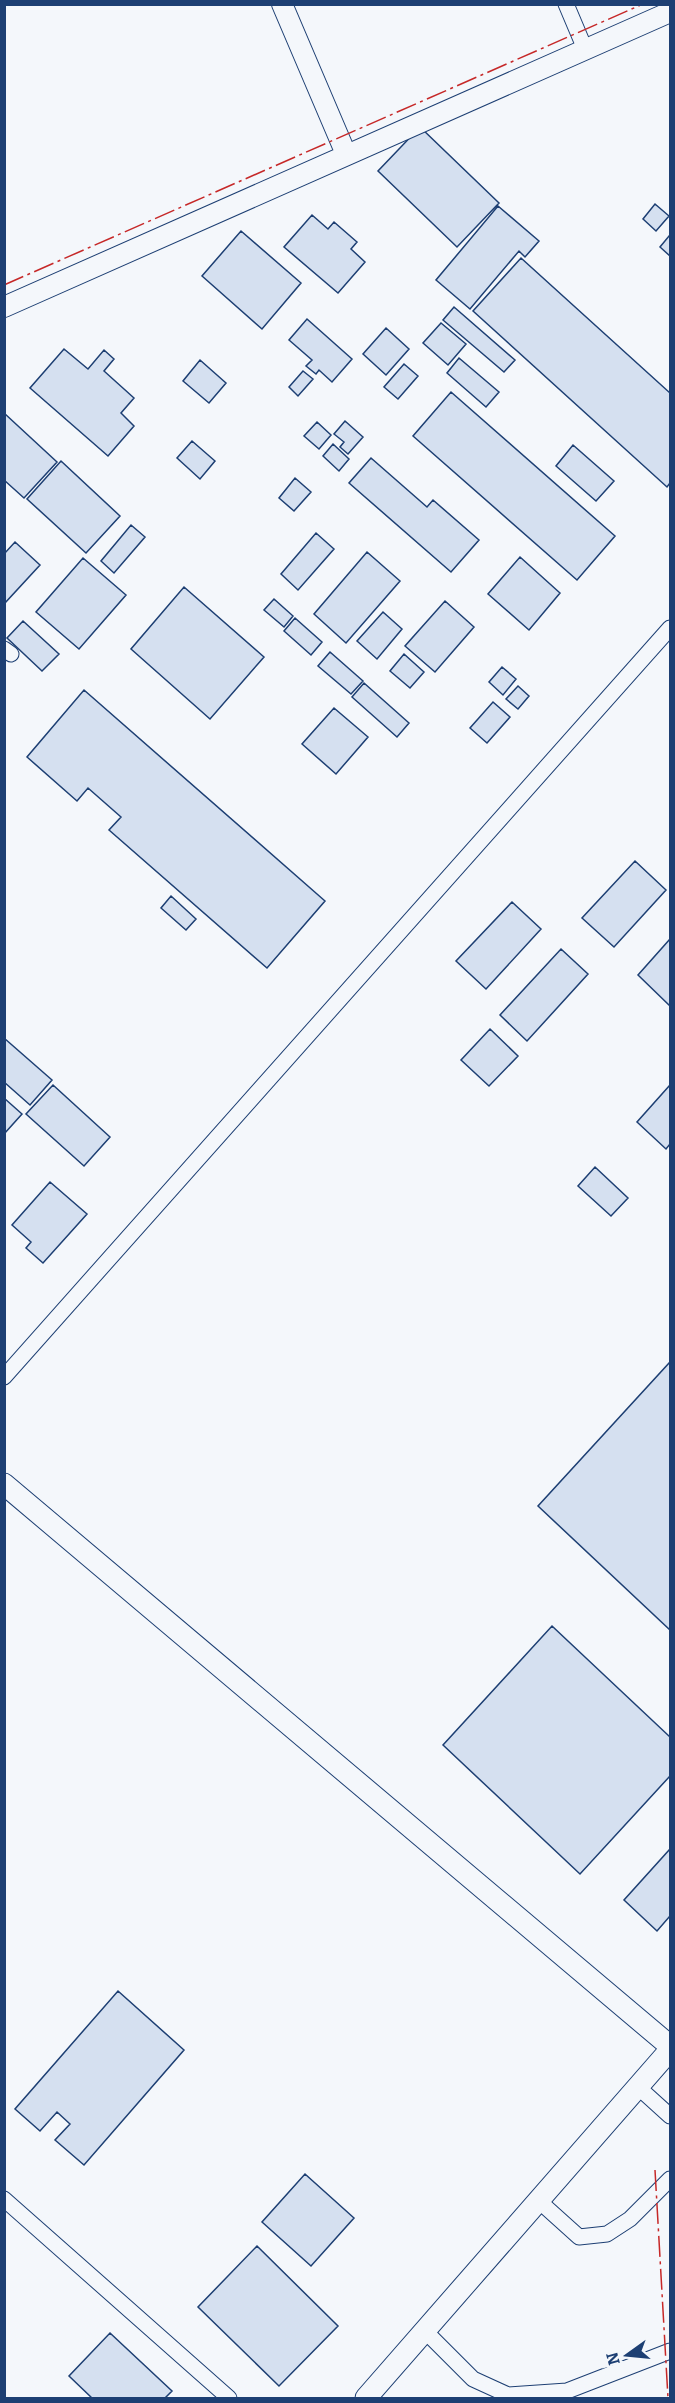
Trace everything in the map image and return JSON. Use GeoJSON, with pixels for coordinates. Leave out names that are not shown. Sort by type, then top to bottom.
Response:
{"type":"FeatureCollection","features":[{"type":"Feature","properties":{"kind":"main road"},"geometry":{"type":"LineString","coordinates":[[4,1484],[670,2048],[366,2398]]}},
{"type":"Feature","properties":{"kind":"street"},"geometry":{"type":"LineString","coordinates":[[282,4],[346,154]]}},
{"type":"Feature","properties":{"kind":"street"},"geometry":{"type":"LineString","coordinates":[[566,4],[585,49]]}},
{"type":"Feature","properties":{"kind":"street"},"geometry":{"type":"LineString","coordinates":[[4,307],[670,12]]}},
{"type":"Feature","properties":{"kind":"street"},"geometry":{"type":"LineString","coordinates":[[4,1377],[670,628]]}},
{"type":"Feature","properties":{"kind":"street"},"geometry":{"type":"LineString","coordinates":[[638,2087],[670,2116]]}},
{"type":"Feature","properties":{"kind":"street"},"geometry":{"type":"LineString","coordinates":[[539,2201],[579,2237],[607,2234],[630,2219],[670,2180]]}},
{"type":"Feature","properties":{"kind":"street"},"geometry":{"type":"LineString","coordinates":[[4,2199],[229,2398]]}},
{"type":"Feature","properties":{"kind":"street"},"geometry":{"type":"LineString","coordinates":[[425,2331],[473,2379],[508,2395],[567,2391],[670,2351]]}},
{"type":"Feature","properties":{"kind":"building"},"geometry":{"type":"Polygon","coordinates":[[[420,127],[499,203],[457,247],[378,171],[420,127]]]}},
{"type":"Feature","properties":{"kind":"building"},"geometry":{"type":"Polygon","coordinates":[[[655,204],[669,216],[656,231],[643,219],[655,204]]]}},
{"type":"Feature","properties":{"kind":"building"},"geometry":{"type":"Polygon","coordinates":[[[498,206],[539,241],[525,257],[519,251],[470,309],[436,280],[498,206]]]}},
{"type":"Feature","properties":{"kind":"building"},"geometry":{"type":"Polygon","coordinates":[[[312,215],[328,229],[334,222],[357,242],[351,249],[365,262],[338,293],[284,247],[312,215]]]}},
{"type":"Feature","properties":{"kind":"building"},"geometry":{"type":"Polygon","coordinates":[[[241,231],[301,283],[262,329],[202,276],[241,231]]]}},
{"type":"Feature","properties":{"kind":"building"},"geometry":{"type":"Polygon","coordinates":[[[670,237],[670,256],[660,247],[670,237]]]}},
{"type":"Feature","properties":{"kind":"building"},"geometry":{"type":"Polygon","coordinates":[[[521,258],[670,393],[670,483],[667,487],[473,311],[521,258]]]}},
{"type":"Feature","properties":{"kind":"building"},"geometry":{"type":"Polygon","coordinates":[[[454,307],[515,360],[504,372],[443,320],[454,307]]]}},
{"type":"Feature","properties":{"kind":"building"},"geometry":{"type":"Polygon","coordinates":[[[307,319],[352,359],[332,382],[319,370],[316,374],[306,366],[312,360],[289,340],[307,319]]]}},
{"type":"Feature","properties":{"kind":"building"},"geometry":{"type":"Polygon","coordinates":[[[441,323],[466,344],[448,365],[423,343],[441,323]]]}},
{"type":"Feature","properties":{"kind":"building"},"geometry":{"type":"Polygon","coordinates":[[[386,328],[409,349],[386,375],[363,354],[386,328]]]}},
{"type":"Feature","properties":{"kind":"building"},"geometry":{"type":"Polygon","coordinates":[[[64,349],[88,369],[104,350],[114,359],[104,371],[134,398],[121,413],[134,426],[108,456],[30,388],[64,349]]]}},
{"type":"Feature","properties":{"kind":"building"},"geometry":{"type":"Polygon","coordinates":[[[459,358],[499,392],[486,407],[447,373],[459,358]]]}},
{"type":"Feature","properties":{"kind":"building"},"geometry":{"type":"Polygon","coordinates":[[[200,360],[226,383],[209,403],[183,381],[200,360]]]}},
{"type":"Feature","properties":{"kind":"building"},"geometry":{"type":"Polygon","coordinates":[[[404,364],[418,376],[398,399],[384,387],[404,364]]]}},
{"type":"Feature","properties":{"kind":"building"},"geometry":{"type":"Polygon","coordinates":[[[303,371],[313,379],[298,396],[289,387],[303,371]]]}},
{"type":"Feature","properties":{"kind":"building"},"geometry":{"type":"Polygon","coordinates":[[[451,392],[615,536],[577,580],[413,436],[451,392]]]}},
{"type":"Feature","properties":{"kind":"building"},"geometry":{"type":"Polygon","coordinates":[[[4,413],[57,462],[24,498],[4,480],[4,413]]]}},
{"type":"Feature","properties":{"kind":"building"},"geometry":{"type":"Polygon","coordinates":[[[345,421],[363,437],[348,454],[340,447],[344,442],[334,434],[345,421]]]}},
{"type":"Feature","properties":{"kind":"building"},"geometry":{"type":"Polygon","coordinates":[[[317,422],[331,435],[319,449],[304,436],[317,422]]]}},
{"type":"Feature","properties":{"kind":"building"},"geometry":{"type":"Polygon","coordinates":[[[192,441],[215,461],[200,479],[177,458],[192,441]]]}},
{"type":"Feature","properties":{"kind":"building"},"geometry":{"type":"Polygon","coordinates":[[[333,444],[349,459],[339,471],[323,456],[333,444]]]}},
{"type":"Feature","properties":{"kind":"building"},"geometry":{"type":"Polygon","coordinates":[[[573,445],[614,481],[596,501],[556,466],[573,445]]]}},
{"type":"Feature","properties":{"kind":"building"},"geometry":{"type":"Polygon","coordinates":[[[371,458],[427,507],[433,500],[479,540],[451,572],[349,483],[371,458]]]}},
{"type":"Feature","properties":{"kind":"building"},"geometry":{"type":"Polygon","coordinates":[[[61,461],[120,516],[86,553],[27,499],[61,461]]]}},
{"type":"Feature","properties":{"kind":"building"},"geometry":{"type":"Polygon","coordinates":[[[295,478],[311,492],[294,511],[279,498],[295,478]]]}},
{"type":"Feature","properties":{"kind":"building"},"geometry":{"type":"Polygon","coordinates":[[[131,525],[145,537],[114,573],[101,561],[131,525]]]}},
{"type":"Feature","properties":{"kind":"building"},"geometry":{"type":"Polygon","coordinates":[[[316,533],[334,549],[298,590],[281,574],[316,533]]]}},
{"type":"Feature","properties":{"kind":"building"},"geometry":{"type":"Polygon","coordinates":[[[15,542],[40,565],[4,604],[4,554],[15,542]]]}},
{"type":"Feature","properties":{"kind":"building"},"geometry":{"type":"Polygon","coordinates":[[[367,552],[400,581],[346,643],[314,614],[367,552]]]}},
{"type":"Feature","properties":{"kind":"building"},"geometry":{"type":"Polygon","coordinates":[[[520,557],[560,593],[529,630],[488,594],[520,557]]]}},
{"type":"Feature","properties":{"kind":"building"},"geometry":{"type":"Polygon","coordinates":[[[83,558],[126,595],[79,649],[36,612],[83,558]]]}},
{"type":"Feature","properties":{"kind":"building"},"geometry":{"type":"Polygon","coordinates":[[[184,587],[264,657],[210,719],[131,649],[184,587]]]}},
{"type":"Feature","properties":{"kind":"building"},"geometry":{"type":"Polygon","coordinates":[[[274,599],[293,616],[284,627],[264,610],[274,599]]]}},
{"type":"Feature","properties":{"kind":"building"},"geometry":{"type":"Polygon","coordinates":[[[445,601],[474,627],[435,672],[405,646],[445,601]]]}},
{"type":"Feature","properties":{"kind":"building"},"geometry":{"type":"Polygon","coordinates":[[[383,612],[402,629],[377,659],[357,641],[383,612]]]}},
{"type":"Feature","properties":{"kind":"building"},"geometry":{"type":"Polygon","coordinates":[[[295,618],[322,642],[311,655],[284,631],[295,618]]]}},
{"type":"Feature","properties":{"kind":"building"},"geometry":{"type":"Polygon","coordinates":[[[23,621],[59,654],[42,671],[7,638],[23,621]]]}},
{"type":"Feature","properties":{"kind":"building"},"geometry":{"type":"Polygon","coordinates":[[[330,652],[363,681],[351,694],[318,666],[330,652]]]}},
{"type":"Feature","properties":{"kind":"building"},"geometry":{"type":"Polygon","coordinates":[[[404,654],[424,672],[410,688],[390,671],[404,654]]]}},
{"type":"Feature","properties":{"kind":"building"},"geometry":{"type":"Polygon","coordinates":[[[502,667],[516,679],[503,695],[489,682],[502,667]]]}},
{"type":"Feature","properties":{"kind":"building"},"geometry":{"type":"Polygon","coordinates":[[[364,683],[409,723],[397,737],[352,697],[364,683]]]}},
{"type":"Feature","properties":{"kind":"building"},"geometry":{"type":"Polygon","coordinates":[[[518,686],[529,696],[518,709],[506,699],[518,686]]]}},
{"type":"Feature","properties":{"kind":"building"},"geometry":{"type":"Polygon","coordinates":[[[84,690],[325,901],[267,968],[109,830],[121,817],[88,788],[77,801],[27,757],[84,690]]]}},
{"type":"Feature","properties":{"kind":"building"},"geometry":{"type":"Polygon","coordinates":[[[493,702],[510,717],[487,743],[470,728],[493,702]]]}},
{"type":"Feature","properties":{"kind":"building"},"geometry":{"type":"Polygon","coordinates":[[[334,708],[368,737],[336,774],[302,744],[334,708]]]}},
{"type":"Feature","properties":{"kind":"building"},"geometry":{"type":"Polygon","coordinates":[[[635,861],[666,890],[614,947],[582,918],[635,861]]]}},
{"type":"Feature","properties":{"kind":"building"},"geometry":{"type":"Polygon","coordinates":[[[171,896],[196,919],[186,930],[161,908],[171,896]]]}},
{"type":"Feature","properties":{"kind":"building"},"geometry":{"type":"Polygon","coordinates":[[[512,902],[541,929],[486,989],[456,961],[512,902]]]}},
{"type":"Feature","properties":{"kind":"building"},"geometry":{"type":"Polygon","coordinates":[[[670,939],[670,1006],[638,975],[670,939]]]}},
{"type":"Feature","properties":{"kind":"building"},"geometry":{"type":"Polygon","coordinates":[[[561,949],[588,974],[527,1041],[500,1015],[561,949]]]}},
{"type":"Feature","properties":{"kind":"building"},"geometry":{"type":"Polygon","coordinates":[[[490,1029],[518,1056],[489,1086],[461,1060],[490,1029]]]}},
{"type":"Feature","properties":{"kind":"building"},"geometry":{"type":"Polygon","coordinates":[[[4,1038],[52,1080],[30,1105],[4,1082],[4,1038]]]}},
{"type":"Feature","properties":{"kind":"building"},"geometry":{"type":"Polygon","coordinates":[[[53,1085],[110,1137],[84,1166],[26,1114],[53,1085]]]}},
{"type":"Feature","properties":{"kind":"building"},"geometry":{"type":"Polygon","coordinates":[[[670,1085],[670,1144],[666,1149],[637,1122],[670,1085]]]}},
{"type":"Feature","properties":{"kind":"building"},"geometry":{"type":"Polygon","coordinates":[[[4,1098],[22,1114],[4,1134],[4,1098]]]}},
{"type":"Feature","properties":{"kind":"building"},"geometry":{"type":"Polygon","coordinates":[[[595,1167],[628,1198],[611,1216],[578,1186],[595,1167]]]}},
{"type":"Feature","properties":{"kind":"building"},"geometry":{"type":"Polygon","coordinates":[[[50,1182],[87,1214],[43,1263],[26,1248],[31,1242],[12,1225],[50,1182]]]}},
{"type":"Feature","properties":{"kind":"building"},"geometry":{"type":"Polygon","coordinates":[[[670,1362],[670,1630],[538,1506],[670,1362]]]}},
{"type":"Feature","properties":{"kind":"building"},"geometry":{"type":"Polygon","coordinates":[[[552,1626],[670,1737],[670,1776],[580,1874],[443,1745],[552,1626]]]}},
{"type":"Feature","properties":{"kind":"building"},"geometry":{"type":"Polygon","coordinates":[[[670,1849],[670,1916],[657,1931],[624,1900],[670,1849]]]}},
{"type":"Feature","properties":{"kind":"building"},"geometry":{"type":"Polygon","coordinates":[[[118,1991],[184,2050],[84,2165],[55,2140],[70,2124],[57,2112],[40,2131],[15,2109],[118,1991]]]}},
{"type":"Feature","properties":{"kind":"building"},"geometry":{"type":"Polygon","coordinates":[[[305,2174],[354,2218],[311,2266],[262,2222],[305,2174]]]}},
{"type":"Feature","properties":{"kind":"building"},"geometry":{"type":"Polygon","coordinates":[[[257,2246],[338,2326],[279,2386],[198,2307],[257,2246]]]}},
{"type":"Feature","properties":{"kind":"building"},"geometry":{"type":"Polygon","coordinates":[[[110,2333],[172,2391],[165,2398],[92,2398],[69,2376],[110,2333]]]}},
{"type":"Feature","properties":{"kind":"power"},"geometry":{"type":"LineString","coordinates":[[4,285],[643,4]]}},
{"type":"Feature","properties":{"kind":"power"},"geometry":{"type":"LineString","coordinates":[[655,2170],[668,2398]]}}]}
